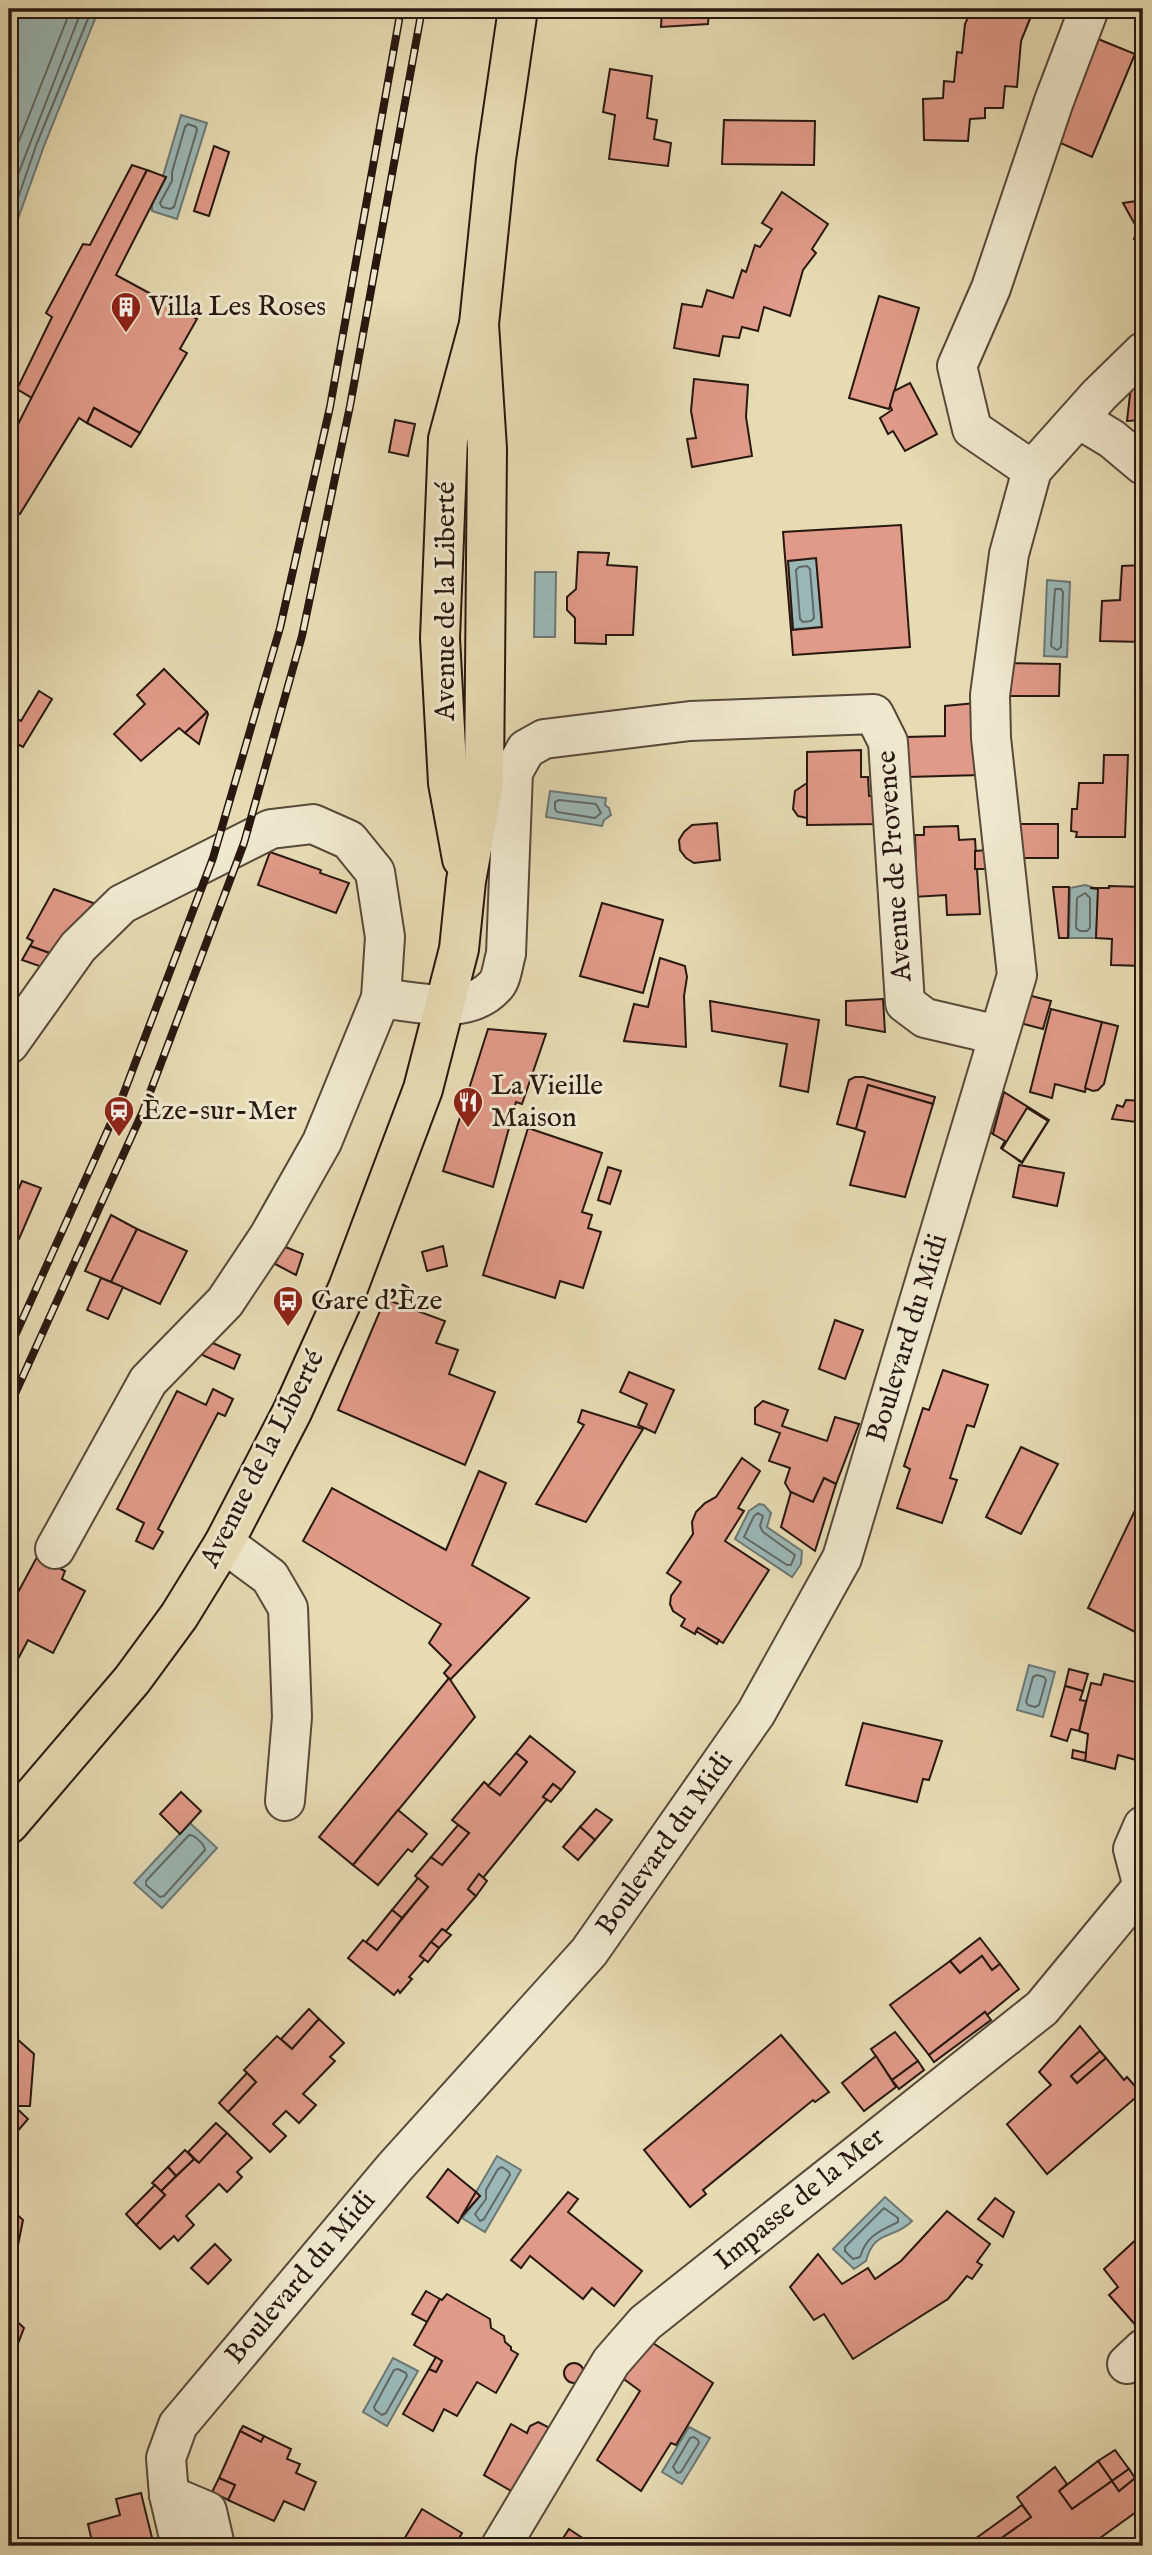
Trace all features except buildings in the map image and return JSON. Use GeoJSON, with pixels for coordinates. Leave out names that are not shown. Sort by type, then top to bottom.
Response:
{"type":"FeatureCollection","features":[{"type":"Feature","properties":{"kind":"main road","name":"Avenue de la Liberté"},"geometry":{"type":"LineString","coordinates":[[9,1824],[132,1680],[179,1616],[224,1543],[292,1412],[348,1288],[423,1089],[459,949],[466,881],[448,783],[440,638],[448,439],[479,324],[496,159],[518,9]]}},
{"type":"Feature","properties":{"kind":"street"},"geometry":{"type":"LineString","coordinates":[[1032,471],[972,429],[957,366],[990,288],[1054,101],[1089,9]]}},
{"type":"Feature","properties":{"kind":"street"},"geometry":{"type":"LineString","coordinates":[[998,1035],[1009,1008],[1017,975],[991,738],[989,695],[1009,554],[1032,471],[1099,395],[1143,352]]}},
{"type":"Feature","properties":{"kind":"street"},"geometry":{"type":"LineString","coordinates":[[1079,419],[1112,439],[1143,465]]}},
{"type":"Feature","properties":{"kind":"street","name":"Avenue de Provence"},"geometry":{"type":"LineString","coordinates":[[446,1006],[481,999],[498,984],[506,954],[513,772],[526,749],[544,739],[690,721],[874,714],[887,742],[905,1003],[925,1018],[998,1035]]}},
{"type":"Feature","properties":{"kind":"street"},"geometry":{"type":"LineString","coordinates":[[9,1044],[78,947],[122,904],[271,829],[313,824],[349,840],[375,872],[385,937],[381,998],[321,1142],[269,1236],[226,1302],[148,1381],[55,1549]]}},
{"type":"Feature","properties":{"kind":"street"},"geometry":{"type":"LineString","coordinates":[[381,998],[446,1006]]}},
{"type":"Feature","properties":{"kind":"street","name":"Boulevard du Midi"},"geometry":{"type":"LineString","coordinates":[[181,2546],[169,2495],[166,2458],[178,2425],[394,2168],[589,1952],[756,1713],[842,1558],[998,1035]]}},
{"type":"Feature","properties":{"kind":"street"},"geometry":{"type":"LineString","coordinates":[[224,1543],[270,1577],[288,1608],[292,1717],[285,1801]]}},
{"type":"Feature","properties":{"kind":"street"},"geometry":{"type":"LineString","coordinates":[[1143,1826],[1133,1849],[1143,1887]]}},
{"type":"Feature","properties":{"kind":"street","name":"Impasse de la Mer"},"geometry":{"type":"LineString","coordinates":[[501,2546],[611,2362],[645,2323],[1042,2008],[1143,1887]]}},
{"type":"Feature","properties":{"kind":"street"},"geometry":{"type":"LineString","coordinates":[[169,2495],[207,2511],[215,2546]]}},
{"type":"Feature","properties":{"kind":"water"},"geometry":{"type":"Polygon","coordinates":[[[9,9],[99,9],[44,146],[9,244],[9,9]]]}},
{"type":"Feature","properties":{"kind":"water"},"geometry":{"type":"Polygon","coordinates":[[[181,115],[207,123],[177,219],[152,211],[152,203],[166,178],[163,176],[181,115]]]}},
{"type":"Feature","properties":{"kind":"water"},"geometry":{"type":"Polygon","coordinates":[[[816,558],[822,627],[793,629],[788,561],[816,558]]]}},
{"type":"Feature","properties":{"kind":"water"},"geometry":{"type":"Polygon","coordinates":[[[535,572],[556,572],[555,637],[534,637],[535,572]]]}},
{"type":"Feature","properties":{"kind":"water"},"geometry":{"type":"Polygon","coordinates":[[[1047,580],[1070,582],[1067,657],[1044,656],[1047,580]]]}},
{"type":"Feature","properties":{"kind":"water"},"geometry":{"type":"Polygon","coordinates":[[[550,791],[606,798],[605,805],[611,815],[604,820],[602,826],[546,817],[550,791]]]}},
{"type":"Feature","properties":{"kind":"water"},"geometry":{"type":"Polygon","coordinates":[[[1085,885],[1098,889],[1096,938],[1069,938],[1070,888],[1085,885]]]}},
{"type":"Feature","properties":{"kind":"water"},"geometry":{"type":"Polygon","coordinates":[[[759,1504],[764,1505],[771,1513],[767,1527],[802,1551],[801,1564],[792,1577],[735,1539],[749,1511],[759,1504]]]}},
{"type":"Feature","properties":{"kind":"water"},"geometry":{"type":"Polygon","coordinates":[[[1029,1665],[1055,1672],[1043,1717],[1017,1710],[1029,1665]]]}},
{"type":"Feature","properties":{"kind":"water"},"geometry":{"type":"Polygon","coordinates":[[[190,1823],[217,1848],[162,1908],[134,1883],[190,1823]]]}},
{"type":"Feature","properties":{"kind":"water"},"geometry":{"type":"Polygon","coordinates":[[[497,2156],[521,2170],[485,2232],[462,2218],[480,2196],[476,2192],[497,2156]]]}},
{"type":"Feature","properties":{"kind":"water"},"geometry":{"type":"Polygon","coordinates":[[[885,2197],[912,2221],[879,2239],[866,2261],[854,2269],[833,2249],[885,2197]]]}},
{"type":"Feature","properties":{"kind":"water"},"geometry":{"type":"Polygon","coordinates":[[[393,2358],[418,2371],[387,2426],[363,2412],[393,2358]]]}},
{"type":"Feature","properties":{"kind":"water"},"geometry":{"type":"Polygon","coordinates":[[[689,2427],[710,2438],[682,2484],[662,2472],[689,2427]]]}},
{"type":"Feature","properties":{"kind":"railway"},"geometry":{"type":"LineString","coordinates":[[9,1349],[120,1103],[213,858],[280,628],[330,407],[401,9]]}},
{"type":"Feature","properties":{"kind":"railway"},"geometry":{"type":"LineString","coordinates":[[9,1407],[143,1111],[244,843],[302,636],[350,406],[422,9]]}},
{"type":"Feature","properties":{"kind":"place","name":"Villa Les Roses"},"geometry":{"type":"Point","coordinates":[126,334]}},
{"type":"Feature","properties":{"kind":"place","name":"La Vieille Maison"},"geometry":{"type":"Point","coordinates":[468,1129]}},
{"type":"Feature","properties":{"kind":"place","name":"Èze-sur-Mer"},"geometry":{"type":"Point","coordinates":[119,1138]}},
{"type":"Feature","properties":{"kind":"place","name":"Gare d'Èze"},"geometry":{"type":"Point","coordinates":[288,1328]}}]}
